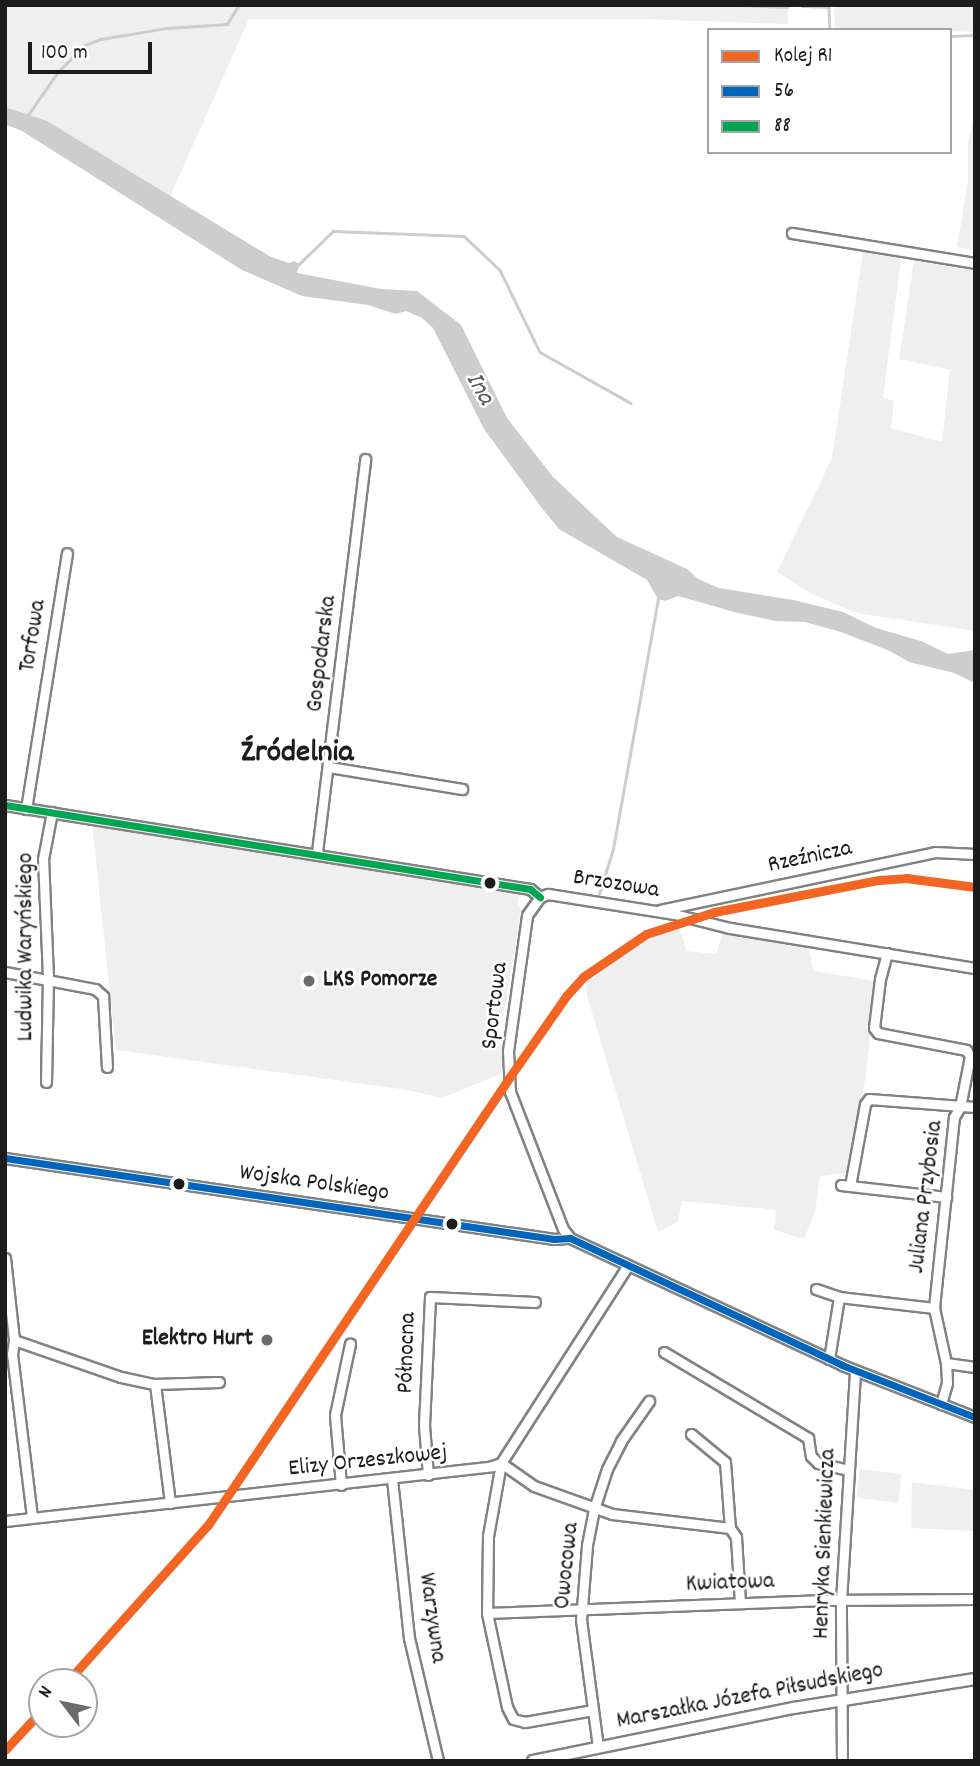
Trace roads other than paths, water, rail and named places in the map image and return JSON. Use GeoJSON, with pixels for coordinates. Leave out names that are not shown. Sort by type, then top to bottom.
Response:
{"type":"FeatureCollection","features":[{"type":"Feature","properties":{"kind":"street"},"geometry":{"type":"LineString","coordinates":[[792,233],[975,263]]}},
{"type":"Feature","properties":{"kind":"street","name":"Gospodarska"},"geometry":{"type":"LineString","coordinates":[[317,852],[330,767],[365,459]]}},
{"type":"Feature","properties":{"kind":"street","name":"Torfowa"},"geometry":{"type":"LineString","coordinates":[[26,809],[67,553]]}},
{"type":"Feature","properties":{"kind":"street"},"geometry":{"type":"LineString","coordinates":[[330,767],[462,789]]}},
{"type":"Feature","properties":{"kind":"street","name":"Brzozowa"},"geometry":{"type":"LineString","coordinates":[[5,805],[317,852],[431,874],[530,889],[540,897],[548,894],[654,911],[730,928],[975,968]]}},
{"type":"Feature","properties":{"kind":"street","name":"Ludwika Waryńskiego"},"geometry":{"type":"LineString","coordinates":[[46,1082],[47,977],[43,859],[52,812]]}},
{"type":"Feature","properties":{"kind":"street","name":"Rzeźnicza"},"geometry":{"type":"LineString","coordinates":[[654,911],[935,852],[975,854]]}},
{"type":"Feature","properties":{"kind":"street","name":"Sportowa"},"geometry":{"type":"LineString","coordinates":[[540,897],[527,915],[509,1041],[510,1092],[564,1229],[570,1238]]}},
{"type":"Feature","properties":{"kind":"street","name":"Juliana Przybosia"},"geometry":{"type":"LineString","coordinates":[[887,953],[880,979],[874,1028],[878,1033],[966,1050],[970,1056],[960,1107],[954,1117],[934,1308],[946,1363],[947,1383],[941,1404]]}},
{"type":"Feature","properties":{"kind":"street"},"geometry":{"type":"LineString","coordinates":[[5,972],[47,977],[95,989],[103,996],[107,1067]]}},
{"type":"Feature","properties":{"kind":"street"},"geometry":{"type":"LineString","coordinates":[[946,1197],[845,1185],[865,1104],[869,1099],[975,1107]]}},
{"type":"Feature","properties":{"kind":"street","name":"Wojska Polskiego"},"geometry":{"type":"LineString","coordinates":[[5,1158],[554,1238],[570,1238],[855,1371],[975,1417]]}},
{"type":"Feature","properties":{"kind":"street"},"geometry":{"type":"LineString","coordinates":[[5,1258],[15,1340],[12,1353],[32,1517]]}},
{"type":"Feature","properties":{"kind":"street"},"geometry":{"type":"LineString","coordinates":[[593,1710],[525,1722],[513,1719],[507,1707],[487,1613],[488,1536],[501,1463],[628,1265]]}},
{"type":"Feature","properties":{"kind":"street"},"geometry":{"type":"LineString","coordinates":[[816,1289],[839,1297],[934,1308]]}},
{"type":"Feature","properties":{"kind":"street","name":"Północna"},"geometry":{"type":"LineString","coordinates":[[429,1475],[424,1425],[430,1297],[535,1302]]}},
{"type":"Feature","properties":{"kind":"street"},"geometry":{"type":"LineString","coordinates":[[829,1359],[839,1297]]}},
{"type":"Feature","properties":{"kind":"street"},"geometry":{"type":"LineString","coordinates":[[15,1340],[121,1377],[155,1384],[219,1382]]}},
{"type":"Feature","properties":{"kind":"street"},"geometry":{"type":"LineString","coordinates":[[341,1485],[335,1415],[350,1344]]}},
{"type":"Feature","properties":{"kind":"street"},"geometry":{"type":"LineString","coordinates":[[664,1352],[808,1438],[811,1456],[818,1463],[848,1470]]}},
{"type":"Feature","properties":{"kind":"street"},"geometry":{"type":"LineString","coordinates":[[946,1363],[975,1367]]}},
{"type":"Feature","properties":{"kind":"street","name":"Henryka Sienkiewicza"},"geometry":{"type":"LineString","coordinates":[[842,1761],[841,1601],[855,1371]]}},
{"type":"Feature","properties":{"kind":"street"},"geometry":{"type":"LineString","coordinates":[[155,1384],[170,1503]]}},
{"type":"Feature","properties":{"kind":"street","name":"Owocowa"},"geometry":{"type":"LineString","coordinates":[[598,1747],[582,1609],[594,1509],[621,1441],[649,1401]]}},
{"type":"Feature","properties":{"kind":"street"},"geometry":{"type":"LineString","coordinates":[[691,1434],[725,1462],[730,1528],[736,1537],[740,1603]]}},
{"type":"Feature","properties":{"kind":"street"},"geometry":{"type":"LineString","coordinates":[[501,1463],[534,1486],[594,1509],[639,1519],[730,1528]]}},
{"type":"Feature","properties":{"kind":"street","name":"Elizy Orzeszkowej"},"geometry":{"type":"LineString","coordinates":[[5,1521],[429,1475],[501,1463]]}},
{"type":"Feature","properties":{"kind":"street","name":"Warzywna"},"geometry":{"type":"LineString","coordinates":[[392,1479],[410,1638],[438,1761]]}},
{"type":"Feature","properties":{"kind":"street","name":"Kwiatowa"},"geometry":{"type":"LineString","coordinates":[[487,1613],[740,1603],[975,1599]]}},
{"type":"Feature","properties":{"kind":"street","name":"Marszałka Józefa Piłsudskiego"},"geometry":{"type":"LineString","coordinates":[[533,1761],[842,1700],[975,1679]]}},
{"type":"Feature","properties":{"kind":"water","name":"Ina"},"geometry":{"type":"Polygon","coordinates":[[[5,107],[47,121],[271,257],[289,263],[294,261],[299,264],[297,273],[381,289],[417,291],[461,325],[507,418],[553,477],[617,537],[687,569],[698,579],[719,588],[793,600],[843,612],[876,628],[921,641],[948,654],[975,650],[975,683],[954,673],[909,662],[890,651],[841,632],[805,622],[776,621],[678,596],[665,601],[658,599],[647,580],[559,529],[484,429],[433,328],[422,318],[406,311],[396,314],[368,305],[302,296],[242,270],[22,131],[5,124],[5,107]]]}},
{"type":"Feature","properties":{"kind":"waterway"},"geometry":{"type":"LineString","coordinates":[[28,115],[57,73],[85,45],[101,39],[167,28],[227,24],[239,5]]}},
{"type":"Feature","properties":{"kind":"waterway"},"geometry":{"type":"LineString","coordinates":[[741,5],[787,7]]}},
{"type":"Feature","properties":{"kind":"waterway"},"geometry":{"type":"LineString","coordinates":[[802,6],[829,7],[830,28]]}},
{"type":"Feature","properties":{"kind":"waterway"},"geometry":{"type":"LineString","coordinates":[[952,36],[975,35]]}},
{"type":"Feature","properties":{"kind":"waterway"},"geometry":{"type":"LineString","coordinates":[[297,266],[333,231],[464,236],[500,270],[540,352],[631,403]]}},
{"type":"Feature","properties":{"kind":"waterway"},"geometry":{"type":"LineString","coordinates":[[599,894],[613,849],[658,599]]}},
{"type":"Feature","properties":{"kind":"rail line","name":"R1"},"geometry":{"type":"LineString","coordinates":[[80,1668],[208,1525],[509,1078],[567,995],[583,977],[646,934],[714,912],[879,880],[906,878],[975,887]]}},
{"type":"Feature","properties":{"kind":"rail line","name":"R1"},"geometry":{"type":"LineString","coordinates":[[5,1750],[28,1725]]}},
{"type":"Feature","properties":{"kind":"place","name":"LKS Pomorze"},"geometry":{"type":"Point","coordinates":[309,981]}},
{"type":"Feature","properties":{"kind":"place","name":"Elektro Hurt"},"geometry":{"type":"Point","coordinates":[267,1340]}},
{"type":"Feature","properties":{"kind":"district","name":"Źródelnia"},"geometry":{"type":"Point","coordinates":[297,754]}}]}
